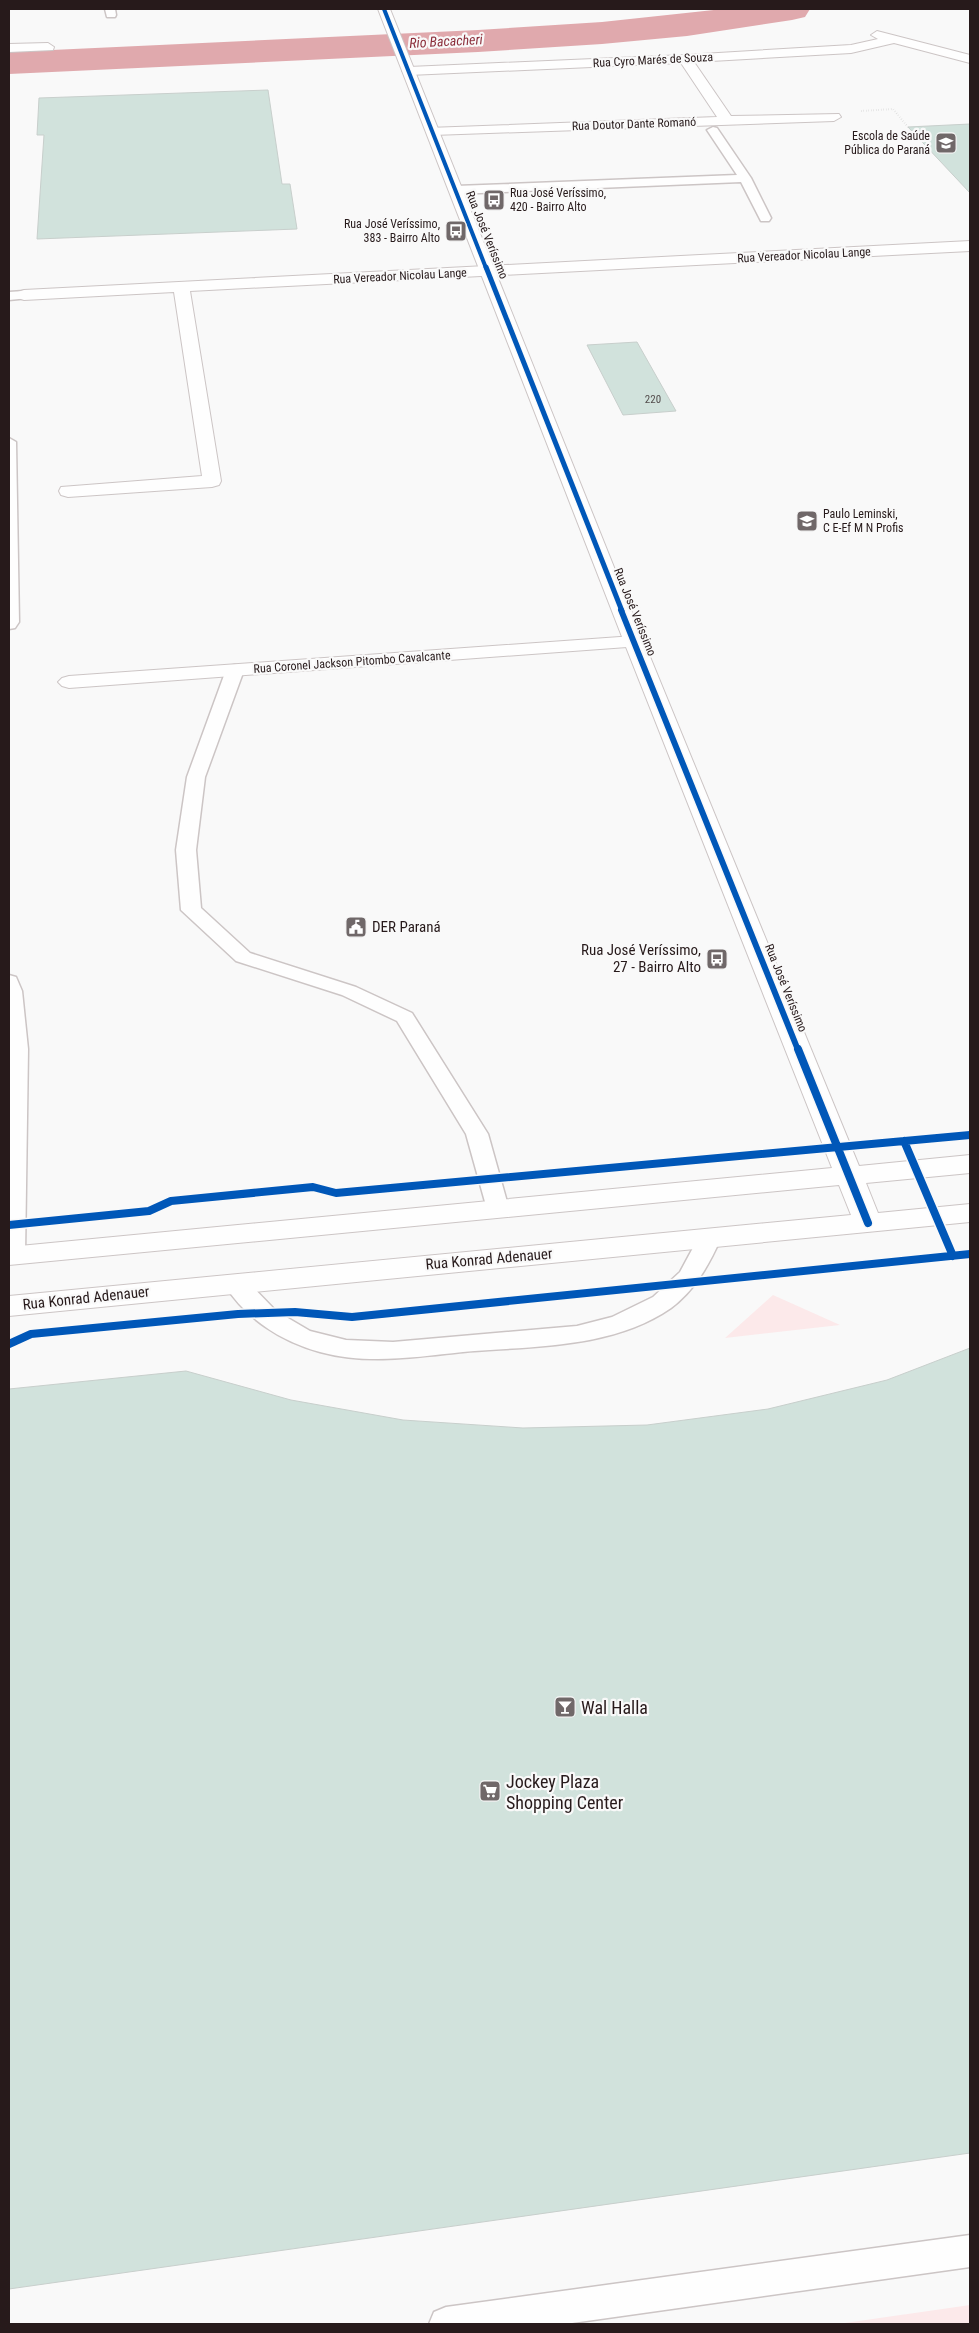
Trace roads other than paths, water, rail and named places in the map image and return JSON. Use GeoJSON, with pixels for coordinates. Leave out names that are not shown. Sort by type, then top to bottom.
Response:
{"type":"FeatureCollection","features":[{"type":"Feature","properties":{"kind":"street","name":"Rua José Veríssimo"},"geometry":{"type":"LineString","coordinates":[[384,9],[634,642],[868,1223]]}},
{"type":"Feature","properties":{"kind":"street"},"geometry":{"type":"LineString","coordinates":[[866,32],[970,59]]}},
{"type":"Feature","properties":{"kind":"street","name":"Rua Cyro Marés de Souza"},"geometry":{"type":"LineString","coordinates":[[407,66],[685,59],[851,49],[895,39]]}},
{"type":"Feature","properties":{"kind":"street"},"geometry":{"type":"LineString","coordinates":[[9,48],[48,47]]}},
{"type":"Feature","properties":{"kind":"street"},"geometry":{"type":"LineString","coordinates":[[685,59],[727,121]]}},
{"type":"Feature","properties":{"kind":"street","name":"Rua Doutor Dante Romanó"},"geometry":{"type":"LineString","coordinates":[[433,132],[834,117]]}},
{"type":"Feature","properties":{"kind":"street","name":"Rua Vereador Nicolau Lange"},"geometry":{"type":"LineString","coordinates":[[16,296],[970,246]]}},
{"type":"Feature","properties":{"kind":"street"},"geometry":{"type":"LineString","coordinates":[[68,491],[212,481],[181,287]]}},
{"type":"Feature","properties":{"kind":"street","name":"Rua Coronel Jackson Pitombo Cavalcante"},"geometry":{"type":"LineString","coordinates":[[70,682],[634,642]]}},
{"type":"Feature","properties":{"kind":"street"},"geometry":{"type":"LineString","coordinates":[[11,1255],[970,1164]]}},
{"type":"Feature","properties":{"kind":"street","name":"Rua Konrad Adenauer"},"geometry":{"type":"LineString","coordinates":[[9,1306],[970,1213]]}},
{"type":"Feature","properties":{"kind":"lane"},"geometry":{"type":"LineString","coordinates":[[713,130],[745,178],[765,218]]}},
{"type":"Feature","properties":{"kind":"lane"},"geometry":{"type":"LineString","coordinates":[[456,190],[745,178]]}},
{"type":"Feature","properties":{"kind":"lane"},"geometry":{"type":"LineString","coordinates":[[9,442],[11,622],[9,624]]}},
{"type":"Feature","properties":{"kind":"lane"},"geometry":{"type":"LineString","coordinates":[[235,670],[196,777],[186,850],[190,910],[243,957],[349,992],[404,1017],[477,1134],[498,1209]]}},
{"type":"Feature","properties":{"kind":"lane"},"geometry":{"type":"LineString","coordinates":[[9,981],[12,991],[17,1049],[11,1255]]}},
{"type":"Feature","properties":{"kind":"lane"},"geometry":{"type":"LineString","coordinates":[[236,1284],[264,1314],[281,1327],[302,1337],[354,1350],[415,1348],[577,1334],[605,1329],[657,1306],[683,1284],[696,1265],[709,1238]]}},
{"type":"Feature","properties":{"kind":"lane"},"geometry":{"type":"LineString","coordinates":[[446,2324],[970,2252]]}},
{"type":"Feature","properties":{"kind":"waterway","name":"Rio Bacacheri"},"geometry":{"type":"LineString","coordinates":[[9,63],[478,41],[602,33],[687,25],[792,9]]}},
{"type":"Feature","properties":{"kind":"place","name":"Escola de Saúde Pública do Paraná"},"geometry":{"type":"Point","coordinates":[946,143]}},
{"type":"Feature","properties":{"kind":"place","name":"Rua José Veríssimo, 420 - Bairro Alto"},"geometry":{"type":"Point","coordinates":[494,200]}},
{"type":"Feature","properties":{"kind":"place","name":"Rua José Veríssimo, 383 - Bairro Alto"},"geometry":{"type":"Point","coordinates":[456,231]}},
{"type":"Feature","properties":{"kind":"place","name":"Paulo Leminski, C E-Ef M N Profis"},"geometry":{"type":"Point","coordinates":[807,521]}},
{"type":"Feature","properties":{"kind":"place","name":"DER Paraná"},"geometry":{"type":"Point","coordinates":[356,927]}},
{"type":"Feature","properties":{"kind":"place","name":"Rua José Veríssimo, 27 - Bairro Alto"},"geometry":{"type":"Point","coordinates":[717,959]}},
{"type":"Feature","properties":{"kind":"place","name":"Wal Halla"},"geometry":{"type":"Point","coordinates":[565,1707]}},
{"type":"Feature","properties":{"kind":"place","name":"Jockey Plaza Shopping Center"},"geometry":{"type":"Point","coordinates":[490,1791]}}]}
